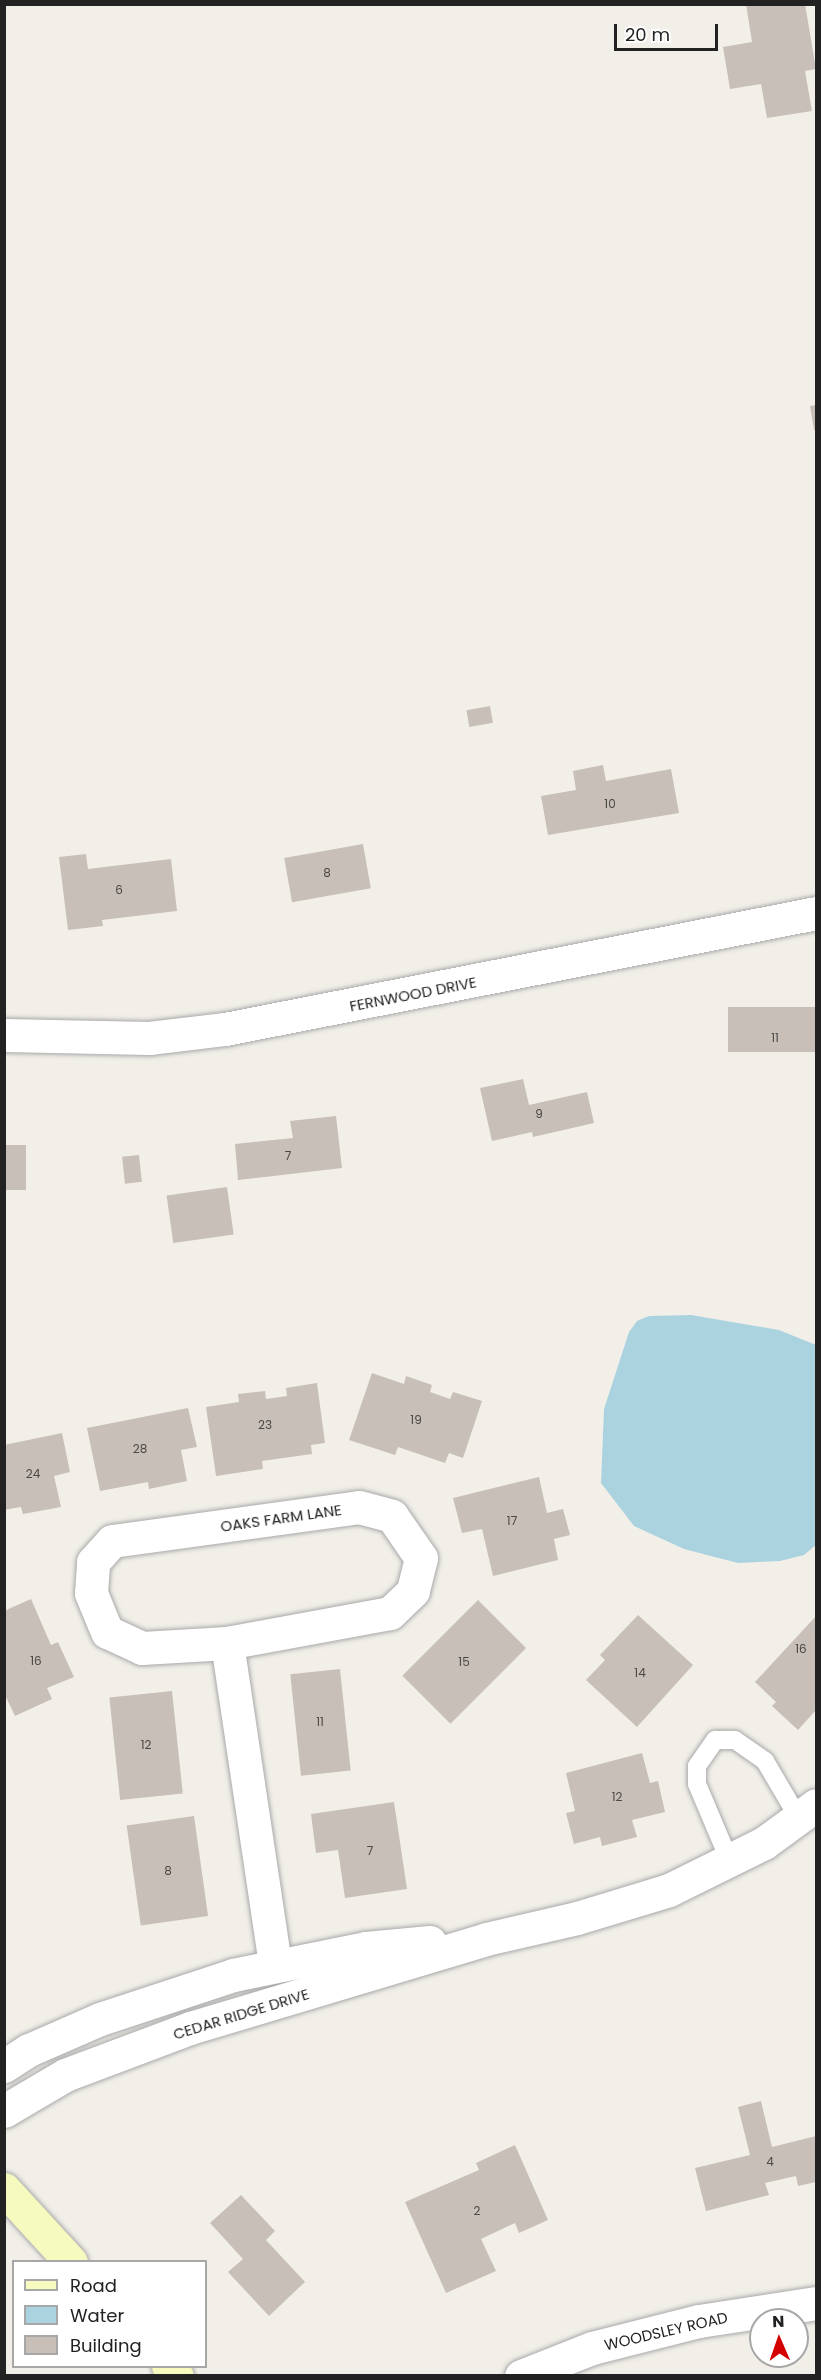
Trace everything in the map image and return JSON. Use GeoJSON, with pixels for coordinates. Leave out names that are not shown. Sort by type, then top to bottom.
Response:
{"type":"FeatureCollection","features":[{"type":"Feature","properties":{"kind":"main road"},"geometry":{"type":"LineString","coordinates":[[4,2189],[69,2260]]}},
{"type":"Feature","properties":{"kind":"street","name":"FERNWOOD DRIVE"},"geometry":{"type":"LineString","coordinates":[[4,1035],[149,1038],[225,1029],[816,913]]}},
{"type":"Feature","properties":{"kind":"street","name":"OAKS FARM LANE"},"geometry":{"type":"LineString","coordinates":[[359,1507],[393,1516],[421,1558],[413,1591],[390,1613],[227,1643],[142,1648],[108,1632],[91,1593],[93,1562],[112,1541],[359,1507]]}},
{"type":"Feature","properties":{"kind":"street"},"geometry":{"type":"LineString","coordinates":[[227,1643],[275,1965]]}},
{"type":"Feature","properties":{"kind":"street","name":"CEDAR RIDGE DRIVE"},"geometry":{"type":"LineString","coordinates":[[4,2111],[65,2075],[190,2028],[486,1939],[577,1918],[669,1890],[730,1862],[808,1812]]}},
{"type":"Feature","properties":{"kind":"street","name":"CEDAR RIDGE DRIVE"},"geometry":{"type":"LineString","coordinates":[[4,2066],[29,2050],[164,1995],[275,1965],[366,1948],[486,1939]]}},
{"type":"Feature","properties":{"kind":"street","name":"WOODSLEY ROAD"},"geometry":{"type":"LineString","coordinates":[[521,2376],[592,2348],[699,2320],[816,2303]]}},
{"type":"Feature","properties":{"kind":"lane"},"geometry":{"type":"LineString","coordinates":[[730,1862],[697,1784],[698,1766],[715,1740],[735,1740],[765,1761],[808,1812]]}},
{"type":"Feature","properties":{"kind":"water"},"geometry":{"type":"Polygon","coordinates":[[[691,1315],[779,1330],[816,1345],[816,1545],[804,1555],[780,1561],[738,1563],[684,1549],[634,1526],[601,1483],[604,1409],[629,1332],[637,1321],[649,1316],[691,1315]]]}},
{"type":"Feature","properties":{"kind":"building"},"geometry":{"type":"Polygon","coordinates":[[[746,4],[805,4],[816,69],[805,71],[812,111],[767,118],[761,84],[730,89],[723,47],[752,42],[746,4]]]}},
{"type":"Feature","properties":{"kind":"building"},"geometry":{"type":"Polygon","coordinates":[[[816,405],[816,430],[814,430],[810,406],[816,405]]]}},
{"type":"Feature","properties":{"kind":"building"},"geometry":{"type":"Polygon","coordinates":[[[490,706],[493,723],[469,727],[466,710],[490,706]]]}},
{"type":"Feature","properties":{"kind":"building"},"geometry":{"type":"Polygon","coordinates":[[[603,765],[606,781],[671,769],[679,813],[548,835],[541,796],[576,790],[573,771],[603,765]]]}},
{"type":"Feature","properties":{"kind":"building"},"geometry":{"type":"Polygon","coordinates":[[[363,844],[371,888],[292,902],[284,858],[363,844]]]}},
{"type":"Feature","properties":{"kind":"building"},"geometry":{"type":"Polygon","coordinates":[[[86,854],[88,869],[171,859],[177,911],[102,920],[103,926],[68,930],[59,857],[86,854]]]}},
{"type":"Feature","properties":{"kind":"building"},"geometry":{"type":"Polygon","coordinates":[[[728,1007],[816,1007],[816,1052],[728,1052],[728,1007]]]}},
{"type":"Feature","properties":{"kind":"building"},"geometry":{"type":"Polygon","coordinates":[[[523,1079],[529,1105],[587,1092],[594,1123],[533,1137],[532,1132],[492,1141],[480,1088],[523,1079]]]}},
{"type":"Feature","properties":{"kind":"building"},"geometry":{"type":"Polygon","coordinates":[[[336,1116],[342,1168],[238,1180],[235,1144],[293,1138],[290,1121],[336,1116]]]}},
{"type":"Feature","properties":{"kind":"building"},"geometry":{"type":"Polygon","coordinates":[[[4,1145],[26,1145],[26,1190],[4,1190],[4,1145]]]}},
{"type":"Feature","properties":{"kind":"building"},"geometry":{"type":"Polygon","coordinates":[[[139,1155],[142,1182],[125,1184],[122,1157],[139,1155]]]}},
{"type":"Feature","properties":{"kind":"building"},"geometry":{"type":"Polygon","coordinates":[[[227,1187],[234,1235],[173,1243],[167,1195],[227,1187]]]}},
{"type":"Feature","properties":{"kind":"building"},"geometry":{"type":"Polygon","coordinates":[[[372,1373],[404,1384],[406,1376],[432,1385],[430,1392],[450,1399],[453,1392],[482,1401],[463,1458],[449,1453],[445,1463],[398,1447],[395,1455],[349,1440],[372,1373]]]}},
{"type":"Feature","properties":{"kind":"building"},"geometry":{"type":"Polygon","coordinates":[[[317,1383],[325,1443],[311,1445],[312,1454],[262,1461],[263,1469],[216,1476],[206,1407],[239,1402],[238,1394],[265,1391],[266,1399],[287,1396],[286,1388],[317,1383]]]}},
{"type":"Feature","properties":{"kind":"building"},"geometry":{"type":"Polygon","coordinates":[[[188,1408],[197,1447],[181,1450],[187,1481],[149,1489],[148,1482],[100,1491],[87,1428],[188,1408]]]}},
{"type":"Feature","properties":{"kind":"building"},"geometry":{"type":"Polygon","coordinates":[[[62,1433],[70,1472],[54,1476],[61,1507],[23,1514],[21,1507],[4,1510],[4,1445],[62,1433]]]}},
{"type":"Feature","properties":{"kind":"building"},"geometry":{"type":"Polygon","coordinates":[[[539,1477],[547,1513],[563,1509],[570,1535],[554,1539],[558,1560],[493,1576],[482,1529],[462,1533],[453,1498],[539,1477]]]}},
{"type":"Feature","properties":{"kind":"building"},"geometry":{"type":"Polygon","coordinates":[[[31,1599],[51,1645],[58,1642],[74,1677],[47,1688],[52,1699],[15,1716],[4,1693],[4,1611],[31,1599]]]}},
{"type":"Feature","properties":{"kind":"building"},"geometry":{"type":"Polygon","coordinates":[[[478,1600],[526,1648],[450,1724],[402,1676],[478,1600]]]}},
{"type":"Feature","properties":{"kind":"building"},"geometry":{"type":"Polygon","coordinates":[[[638,1615],[693,1665],[637,1727],[586,1680],[605,1660],[600,1655],[638,1615]]]}},
{"type":"Feature","properties":{"kind":"building"},"geometry":{"type":"Polygon","coordinates":[[[816,1616],[816,1710],[798,1730],[772,1706],[776,1702],[755,1682],[816,1616]]]}},
{"type":"Feature","properties":{"kind":"building"},"geometry":{"type":"Polygon","coordinates":[[[340,1669],[351,1770],[301,1776],[290,1674],[340,1669]]]}},
{"type":"Feature","properties":{"kind":"building"},"geometry":{"type":"Polygon","coordinates":[[[172,1691],[183,1793],[120,1800],[109,1698],[172,1691]]]}},
{"type":"Feature","properties":{"kind":"building"},"geometry":{"type":"Polygon","coordinates":[[[642,1753],[650,1783],[658,1781],[665,1812],[632,1820],[637,1837],[602,1846],[600,1837],[574,1844],[566,1813],[575,1811],[566,1773],[642,1753]]]}},
{"type":"Feature","properties":{"kind":"building"},"geometry":{"type":"Polygon","coordinates":[[[394,1802],[407,1889],[345,1898],[338,1850],[316,1853],[311,1814],[394,1802]]]}},
{"type":"Feature","properties":{"kind":"building"},"geometry":{"type":"Polygon","coordinates":[[[194,1816],[208,1916],[141,1925],[127,1825],[194,1816]]]}},
{"type":"Feature","properties":{"kind":"building"},"geometry":{"type":"Polygon","coordinates":[[[761,2101],[772,2147],[816,2136],[816,2182],[798,2186],[796,2176],[765,2183],[769,2195],[706,2211],[695,2168],[750,2155],[738,2107],[761,2101]]]}},
{"type":"Feature","properties":{"kind":"building"},"geometry":{"type":"Polygon","coordinates":[[[515,2145],[548,2220],[519,2233],[515,2223],[481,2239],[496,2271],[446,2293],[405,2202],[479,2170],[476,2163],[515,2145]]]}},
{"type":"Feature","properties":{"kind":"building"},"geometry":{"type":"Polygon","coordinates":[[[241,2195],[275,2231],[266,2240],[305,2282],[269,2316],[228,2272],[243,2259],[210,2223],[241,2195]]]}}]}
